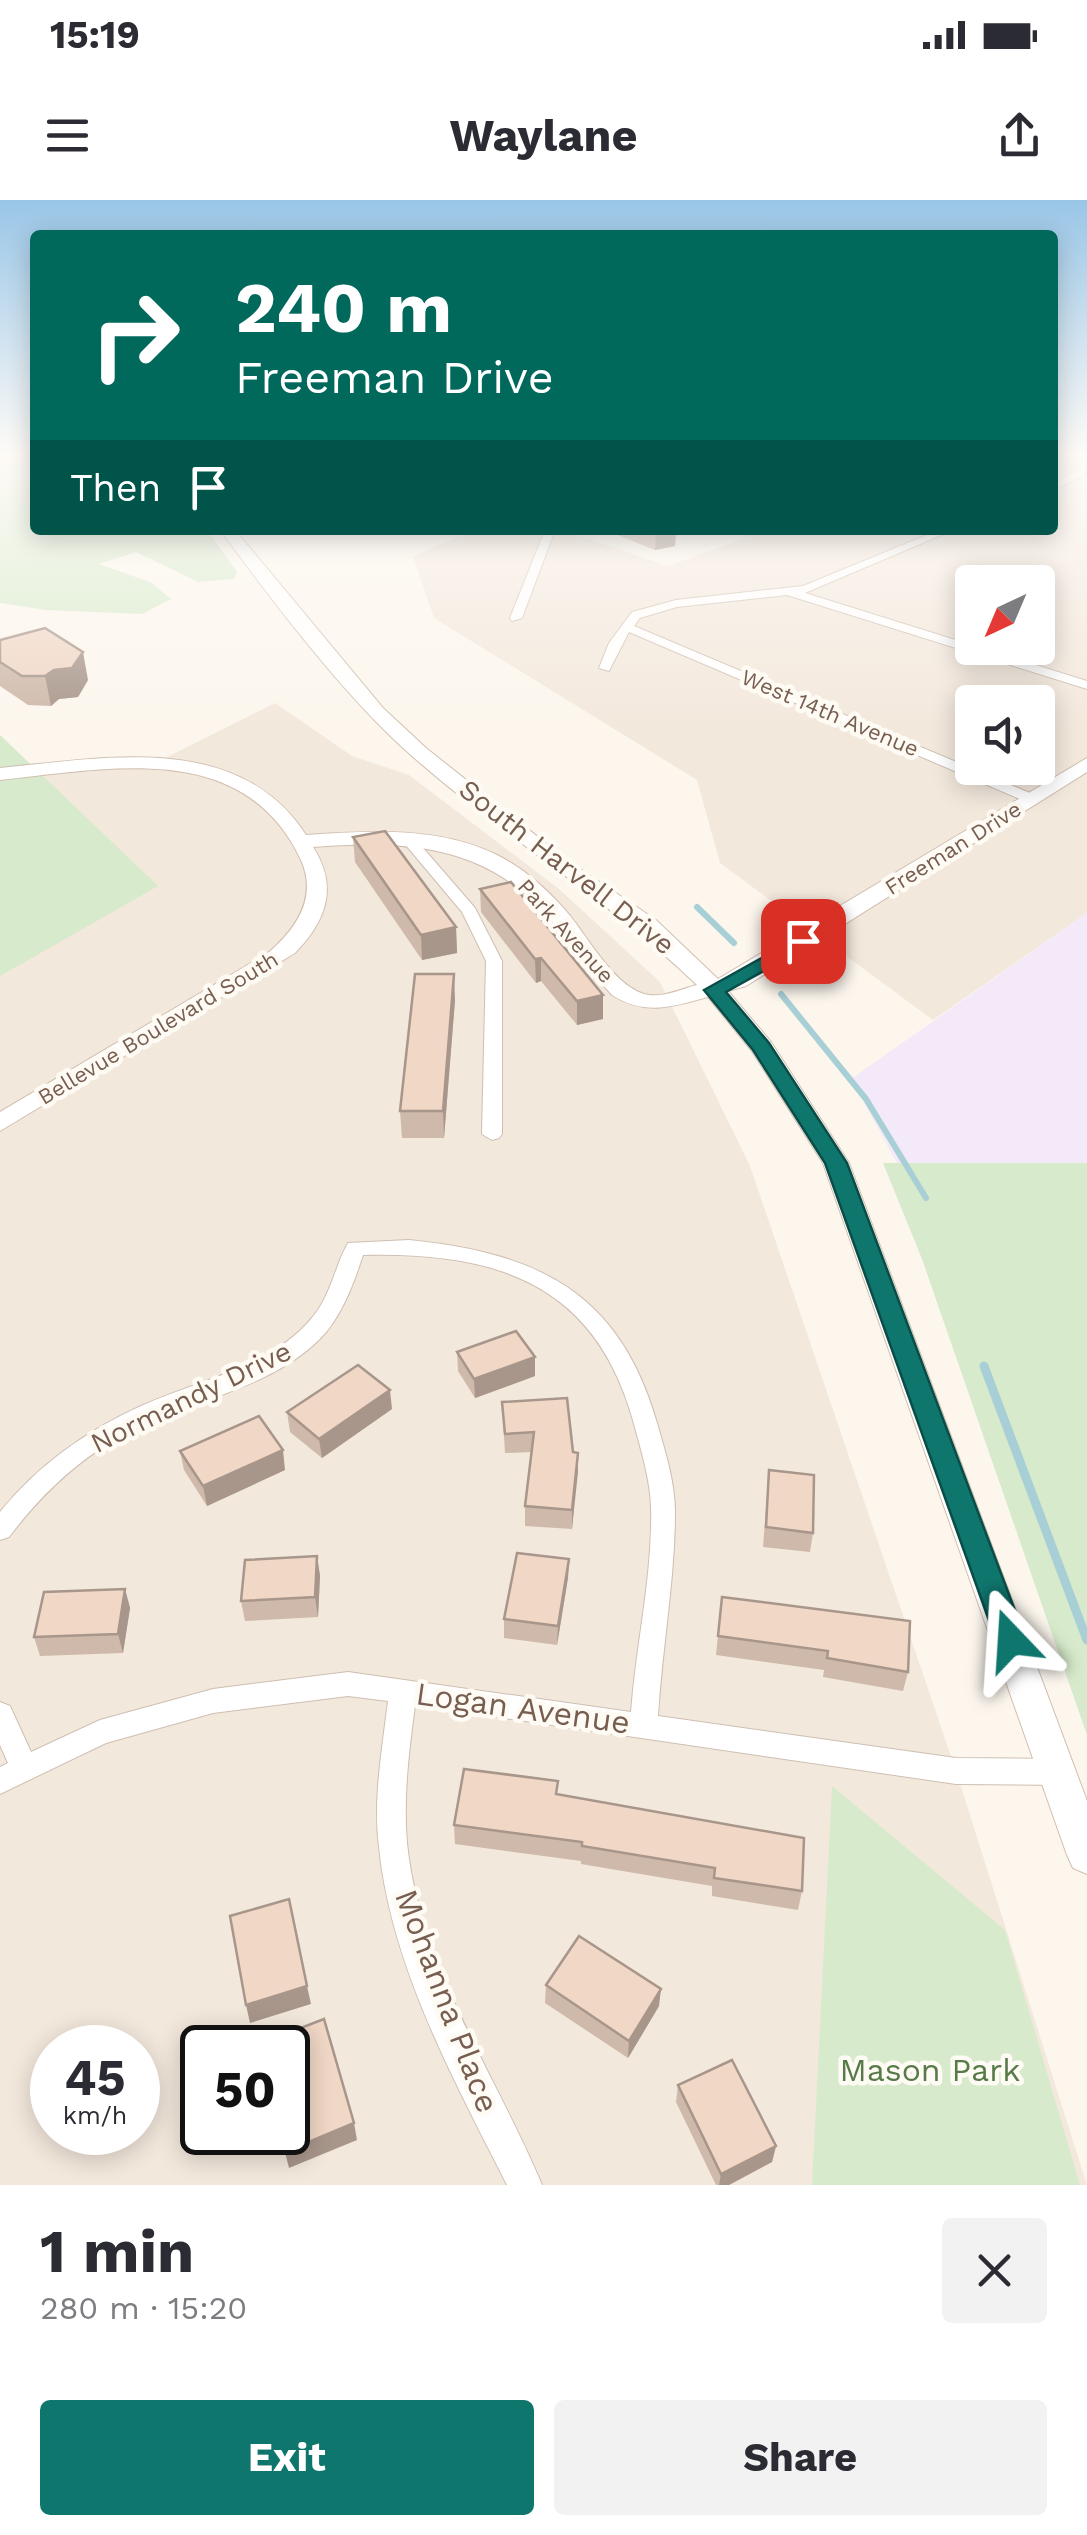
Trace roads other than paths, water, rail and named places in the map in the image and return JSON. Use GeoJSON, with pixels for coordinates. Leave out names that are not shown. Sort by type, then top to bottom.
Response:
{"type":"FeatureCollection","features":[{"type":"Feature","properties":{"kind":"street","name":"South Harvell Drive"},"geometry":{"type":"LineString","coordinates":[[240,545],[377,712],[419,752],[560,864],[648,925],[714,990],[762,1047],[836,1163],[1087,1855]]}},
{"type":"Feature","properties":{"kind":"street"},"geometry":{"type":"LineString","coordinates":[[516,618],[544,545]]}},
{"type":"Feature","properties":{"kind":"street"},"geometry":{"type":"LineString","coordinates":[[605,668],[627,627],[636,615],[648,610],[828,582],[914,545]]}},
{"type":"Feature","properties":{"kind":"street"},"geometry":{"type":"LineString","coordinates":[[789,591],[1087,685]]}},
{"type":"Feature","properties":{"kind":"street","name":"West 14th Avenue"},"geometry":{"type":"LineString","coordinates":[[627,627],[1032,799]]}},
{"type":"Feature","properties":{"kind":"street","name":"Bellevue Boulevard South"},"geometry":{"type":"LineString","coordinates":[[0,774],[125,763],[204,768],[258,790],[301,842],[317,874],[318,898],[308,925],[290,947],[243,981],[0,1123]]}},
{"type":"Feature","properties":{"kind":"street","name":"Freeman Drive"},"geometry":{"type":"LineString","coordinates":[[714,990],[738,981],[1087,764]]}},
{"type":"Feature","properties":{"kind":"street","name":"Park Avenue"},"geometry":{"type":"LineString","coordinates":[[301,842],[406,837],[458,844],[515,875],[546,902],[607,976],[636,1000],[676,1000],[714,990]]}},
{"type":"Feature","properties":{"kind":"street"},"geometry":{"type":"LineString","coordinates":[[406,837],[469,911],[494,961],[492,1134]]}},
{"type":"Feature","properties":{"kind":"street","name":"Normandy Drive"},"geometry":{"type":"LineString","coordinates":[[0,1530],[26,1495],[67,1459],[116,1428],[256,1372],[298,1347],[330,1316],[348,1282],[354,1248],[453,1248],[502,1261],[538,1278],[613,1338],[646,1418],[663,1508],[644,1724]]}},
{"type":"Feature","properties":{"kind":"street","name":"Logan Avenue"},"geometry":{"type":"LineString","coordinates":[[12,1774],[100,1732],[212,1701],[348,1684],[956,1770],[1060,1772]]}},
{"type":"Feature","properties":{"kind":"street","name":"Mohanna Place"},"geometry":{"type":"LineString","coordinates":[[403,1692],[392,1780],[396,1866],[424,1959],[469,2074],[525,2185]]}},
{"type":"Feature","properties":{"kind":"street"},"geometry":{"type":"LineString","coordinates":[[0,1714],[12,1774]]}},
{"type":"Feature","properties":{"kind":"waterway"},"geometry":{"type":"LineString","coordinates":[[697,907],[734,943]]}},
{"type":"Feature","properties":{"kind":"waterway"},"geometry":{"type":"LineString","coordinates":[[781,994],[866,1099],[926,1198]]}},
{"type":"Feature","properties":{"kind":"waterway"},"geometry":{"type":"LineString","coordinates":[[984,1366],[1087,1640]]}},
{"type":"Feature","properties":{"kind":"park label","name":"Mason Park"},"geometry":{"type":"Point","coordinates":[930,2070]}}]}
